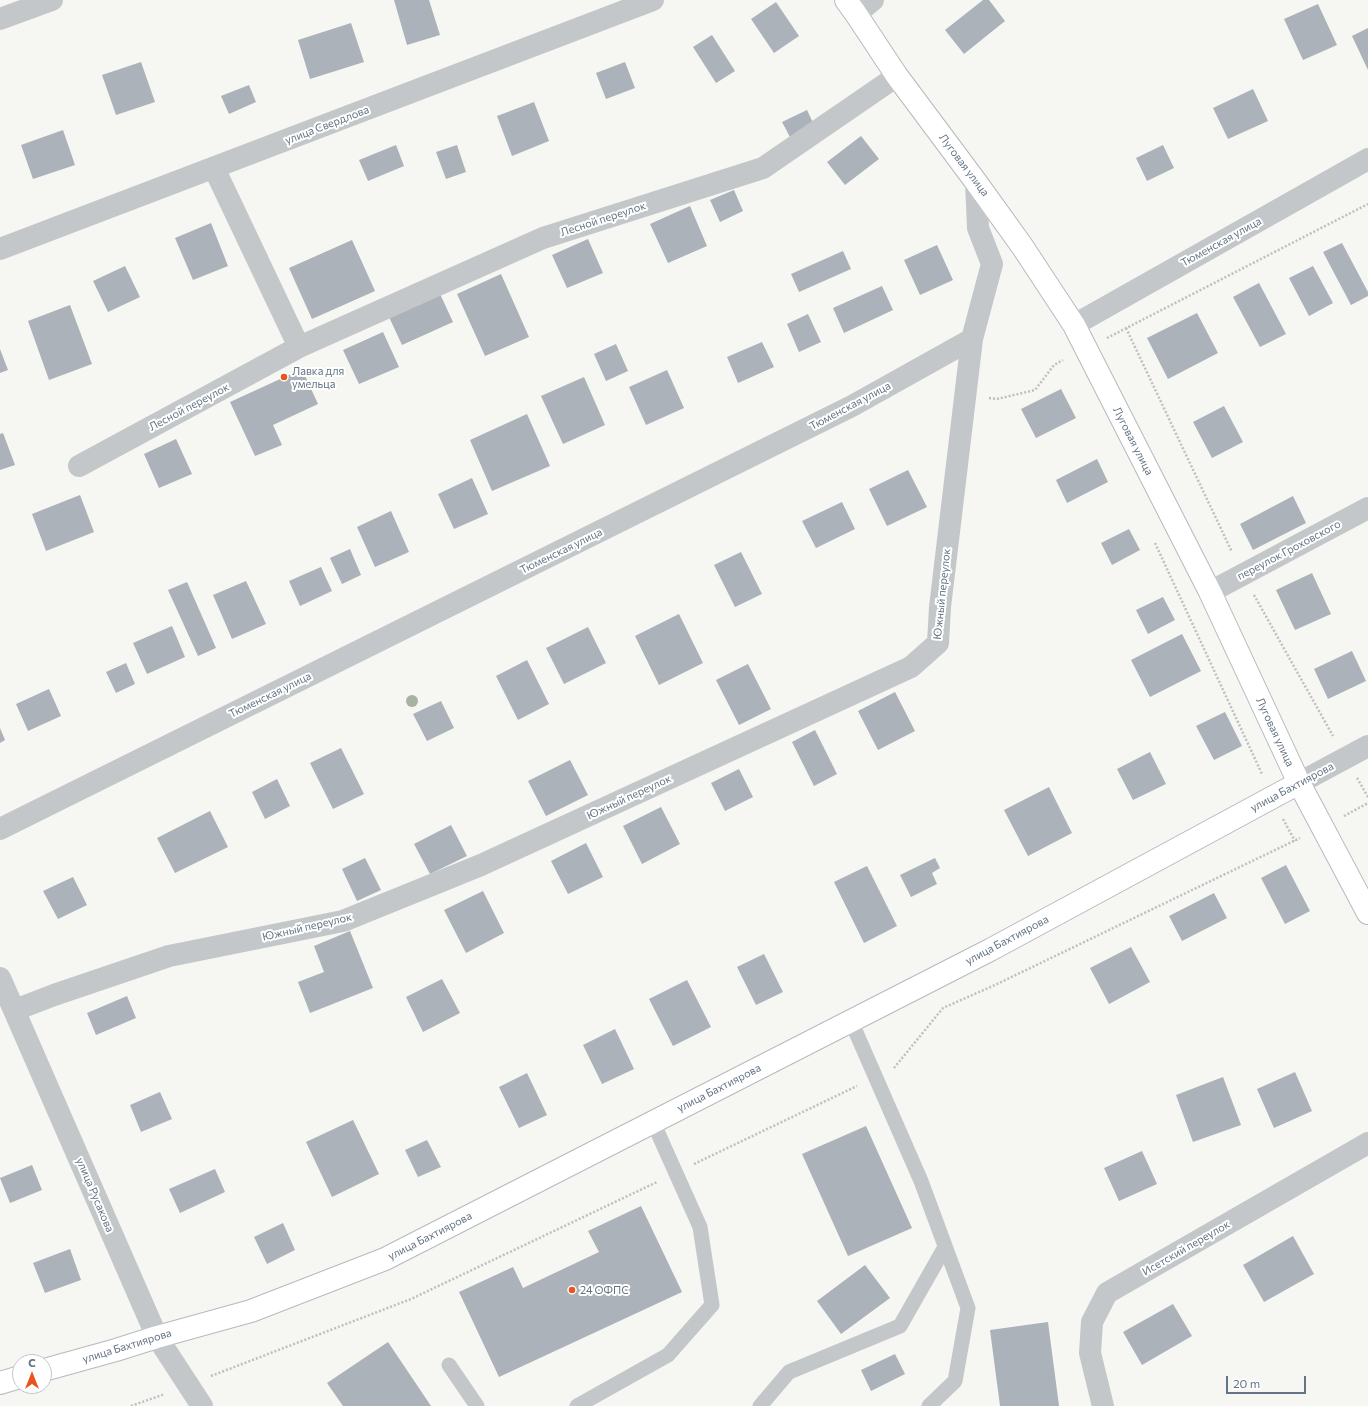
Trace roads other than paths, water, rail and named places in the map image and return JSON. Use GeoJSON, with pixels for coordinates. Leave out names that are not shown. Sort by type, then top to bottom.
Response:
{"type":"FeatureCollection","features":[{"type":"Feature","properties":{"kind":"main road","name":"Луговая улица"},"geometry":{"type":"LineString","coordinates":[[851,7],[897,76],[1022,246],[1074,325],[1210,592],[1299,783],[1368,913]]}},
{"type":"Feature","properties":{"kind":"main road","name":"улица Бахтиярова"},"geometry":{"type":"LineString","coordinates":[[52,1368],[251,1311],[385,1259],[990,950],[1299,783]]}},
{"type":"Feature","properties":{"kind":"main road"},"geometry":{"type":"LineString","coordinates":[[0,1383],[12,1379]]}},
{"type":"Feature","properties":{"kind":"street"},"geometry":{"type":"LineString","coordinates":[[0,19],[52,0]]}},
{"type":"Feature","properties":{"kind":"street","name":"улица Свердлова"},"geometry":{"type":"LineString","coordinates":[[0,248],[653,0]]}},
{"type":"Feature","properties":{"kind":"street"},"geometry":{"type":"LineString","coordinates":[[851,7],[873,0]]}},
{"type":"Feature","properties":{"kind":"street","name":"Лесной переулок"},"geometry":{"type":"LineString","coordinates":[[79,466],[299,347],[543,238],[763,168],[897,76]]}},
{"type":"Feature","properties":{"kind":"street","name":"Тюменская улица"},"geometry":{"type":"LineString","coordinates":[[1074,325],[1368,159]]}},
{"type":"Feature","properties":{"kind":"street"},"geometry":{"type":"LineString","coordinates":[[214,168],[299,347]]}},
{"type":"Feature","properties":{"kind":"street"},"geometry":{"type":"LineString","coordinates":[[972,339],[992,264],[978,228],[976,182]]}},
{"type":"Feature","properties":{"kind":"street","name":"Тюменская улица"},"geometry":{"type":"LineString","coordinates":[[0,829],[852,406],[972,339]]}},
{"type":"Feature","properties":{"kind":"street","name":"Южный переулок"},"geometry":{"type":"LineString","coordinates":[[15,1010],[54,995],[169,956],[343,921],[481,865],[911,668],[938,643],[940,607],[972,339]]}},
{"type":"Feature","properties":{"kind":"street","name":"переулок Гроховского"},"geometry":{"type":"LineString","coordinates":[[1210,592],[1368,508]]}},
{"type":"Feature","properties":{"kind":"street","name":"улица Бахтиярова"},"geometry":{"type":"LineString","coordinates":[[1299,783],[1368,746]]}},
{"type":"Feature","properties":{"kind":"street","name":"улица Русакова"},"geometry":{"type":"LineString","coordinates":[[0,978],[157,1337],[202,1406]]}},
{"type":"Feature","properties":{"kind":"street","name":"Исетский переулок"},"geometry":{"type":"LineString","coordinates":[[1103,1406],[1090,1353],[1092,1322],[1107,1293],[1368,1143]]}},
{"type":"Feature","properties":{"kind":"lane"},"geometry":{"type":"LineString","coordinates":[[851,1021],[921,1181],[968,1308],[955,1381],[929,1406]]}},
{"type":"Feature","properties":{"kind":"lane"},"geometry":{"type":"LineString","coordinates":[[577,1406],[668,1355],[712,1304],[700,1226],[653,1122]]}},
{"type":"Feature","properties":{"kind":"lane"},"geometry":{"type":"LineString","coordinates":[[760,1406],[789,1372],[900,1326],[945,1247]]}},
{"type":"Feature","properties":{"kind":"lane"},"geometry":{"type":"LineString","coordinates":[[449,1365],[477,1406]]}},
{"type":"Feature","properties":{"kind":"place","name":"Лавка для умельца"},"geometry":{"type":"Point","coordinates":[284,377]}},
{"type":"Feature","properties":{"kind":"place","name":"24 ОФПС"},"geometry":{"type":"Point","coordinates":[572,1290]}}]}
